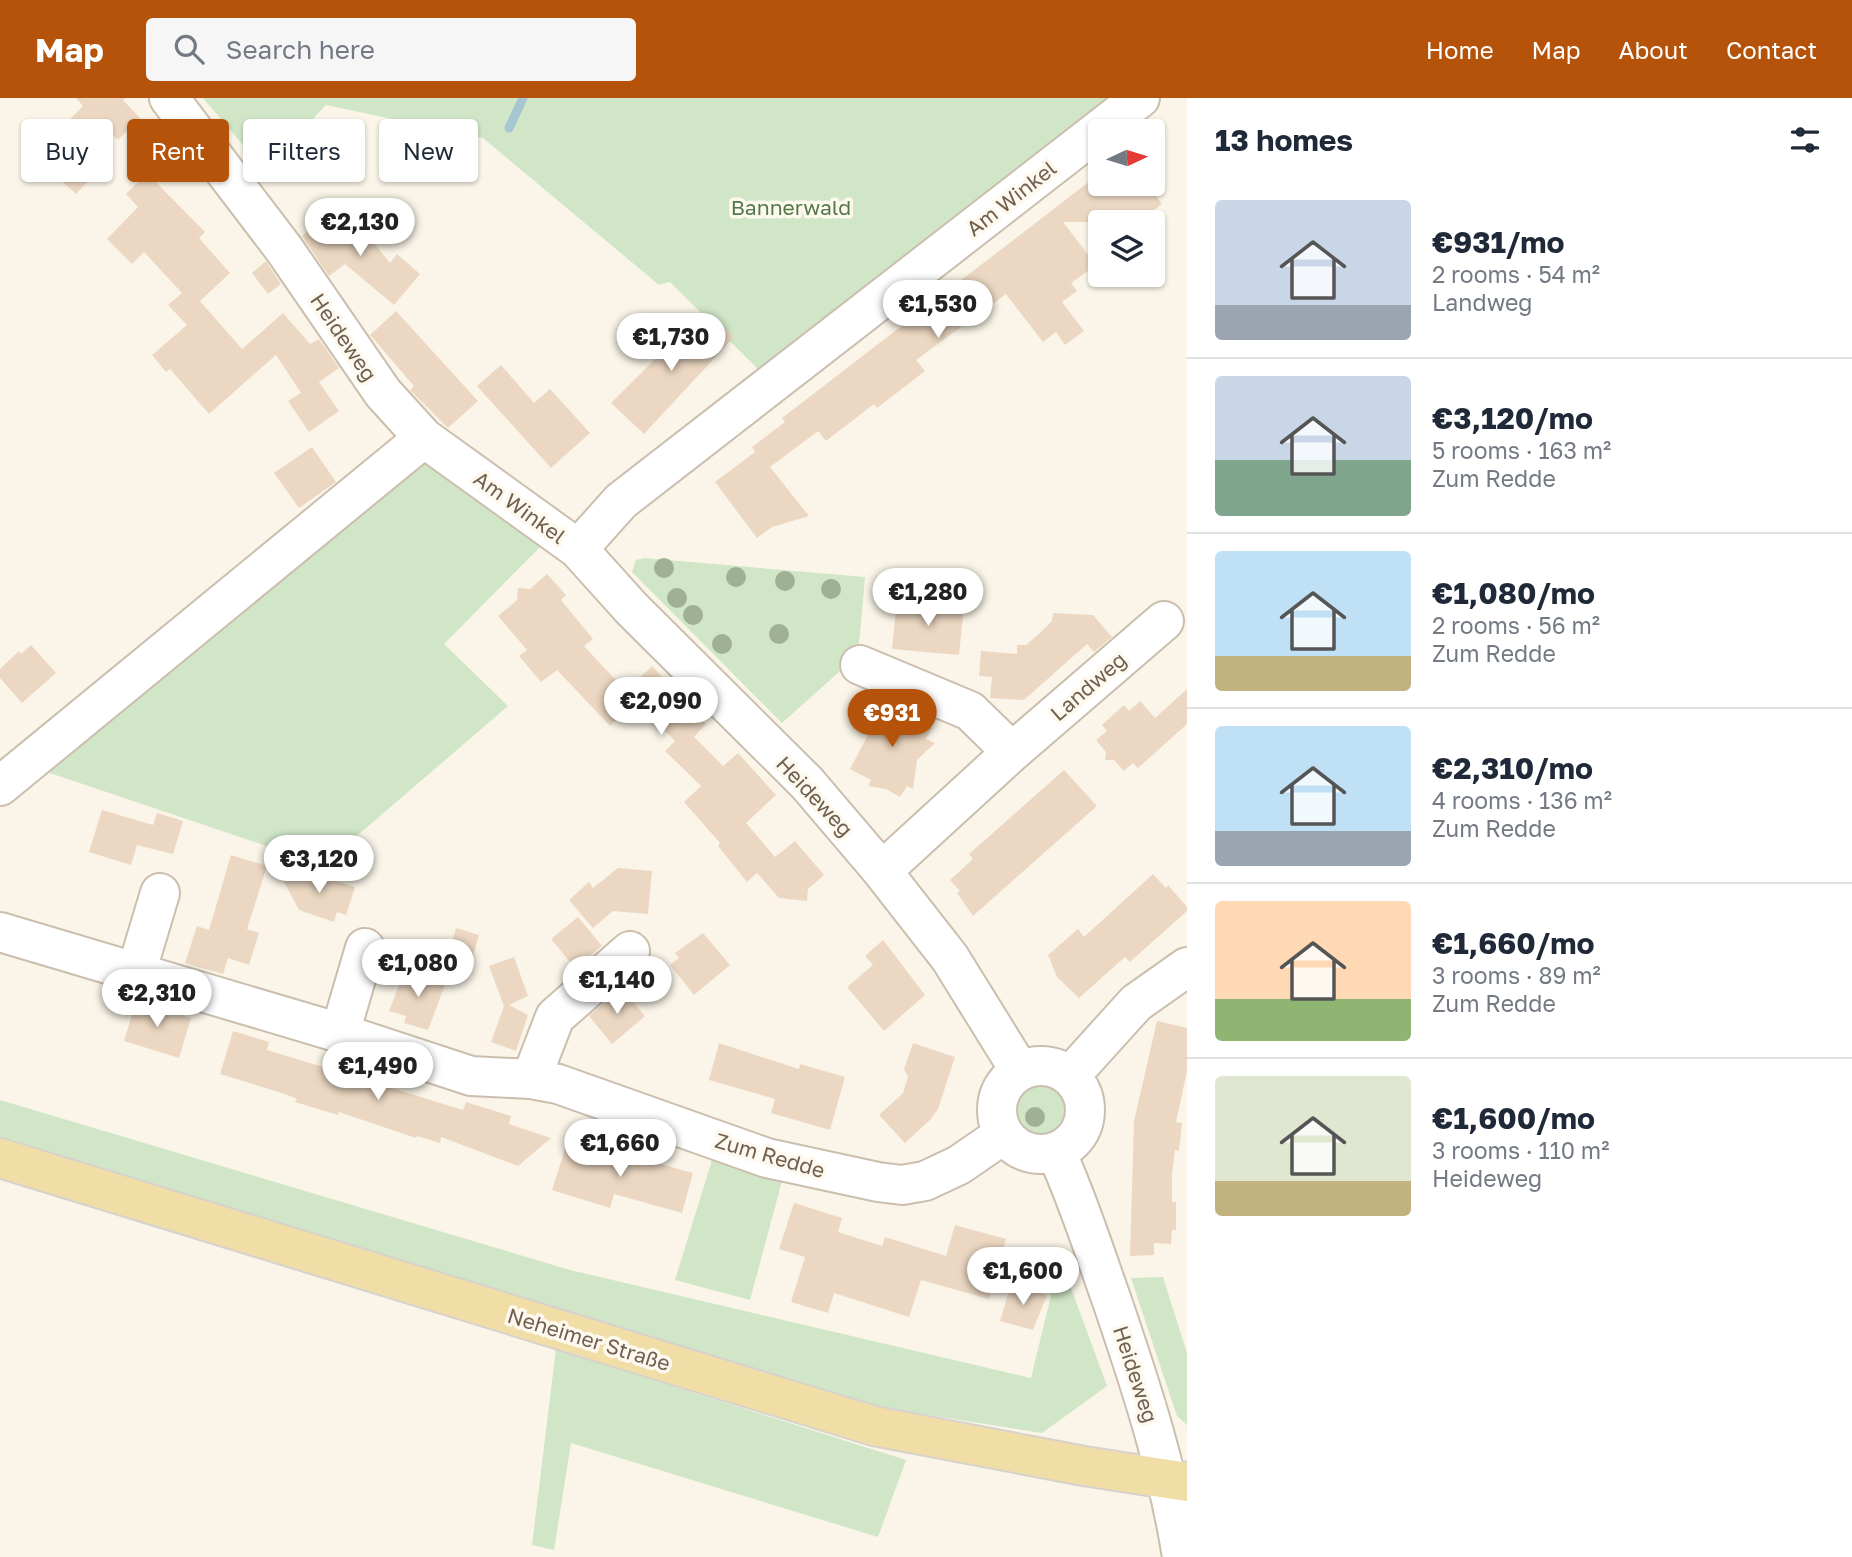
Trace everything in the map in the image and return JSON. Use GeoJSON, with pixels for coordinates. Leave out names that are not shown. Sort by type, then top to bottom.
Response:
{"type":"FeatureCollection","features":[{"type":"Feature","properties":{"kind":"main road","name":"Neheimer Straße"},"geometry":{"type":"LineString","coordinates":[[0,1158],[874,1426],[1178,1481]]}},
{"type":"Feature","properties":{"kind":"street","name":"Heideweg"},"geometry":{"type":"LineString","coordinates":[[169,98],[284,249],[383,393],[424,438]]}},
{"type":"Feature","properties":{"kind":"street","name":"Am Winkel"},"geometry":{"type":"LineString","coordinates":[[424,438],[578,549],[621,501],[1140,98]]}},
{"type":"Feature","properties":{"kind":"street"},"geometry":{"type":"LineString","coordinates":[[0,786],[424,438]]}},
{"type":"Feature","properties":{"kind":"street","name":"Heideweg"},"geometry":{"type":"LineString","coordinates":[[578,549],[632,609],[807,783],[882,871],[950,958],[1020,1071]]}},
{"type":"Feature","properties":{"kind":"street","name":"Landweg"},"geometry":{"type":"LineString","coordinates":[[882,871],[1012,752],[1164,621]]}},
{"type":"Feature","properties":{"kind":"street"},"geometry":{"type":"LineString","coordinates":[[860,665],[970,711],[1012,752]]}},
{"type":"Feature","properties":{"kind":"street"},"geometry":{"type":"LineString","coordinates":[[136,973],[160,893]]}},
{"type":"Feature","properties":{"kind":"street","name":"Zum Redde"},"geometry":{"type":"LineString","coordinates":[[0,932],[340,1033],[471,1076],[531,1079],[600,1097],[645,1116],[767,1158],[878,1182],[902,1185],[925,1181],[959,1165],[1004,1134]]}},
{"type":"Feature","properties":{"kind":"street"},"geometry":{"type":"LineString","coordinates":[[340,1033],[365,948]]}},
{"type":"Feature","properties":{"kind":"street"},"geometry":{"type":"LineString","coordinates":[[531,1079],[555,1017],[630,951]]}},
{"type":"Feature","properties":{"kind":"street"},"geometry":{"type":"LineString","coordinates":[[1070,1076],[1136,1003],[1187,967]]}},
{"type":"Feature","properties":{"kind":"street"},"geometry":{"type":"LineString","coordinates":[[1045,1066],[1070,1076],[1084,1098],[1083,1124],[1077,1136],[1056,1152],[1027,1152],[1014,1145],[1004,1134],[998,1121],[1000,1092],[1008,1080],[1020,1071],[1045,1066]]}},
{"type":"Feature","properties":{"kind":"street","name":"Heideweg"},"geometry":{"type":"LineString","coordinates":[[1056,1152],[1178,1481],[1182,1557]]}},
{"type":"Feature","properties":{"kind":"green space","name":"Bannerwald"},"geometry":{"type":"Polygon","coordinates":[[[203,98],[1117,98],[760,371],[670,282],[659,285],[483,138],[478,137],[478,119],[393,119],[326,105],[313,119],[243,119],[243,145],[229,129],[229,119],[221,119],[203,98]]]}},
{"type":"Feature","properties":{"kind":"green space"},"geometry":{"type":"Polygon","coordinates":[[[423,462],[545,542],[444,644],[508,706],[323,865],[47,772],[423,462]]]}},
{"type":"Feature","properties":{"kind":"green space"},"geometry":{"type":"Polygon","coordinates":[[[644,558],[865,577],[858,655],[782,723],[632,572],[636,560],[644,558]]]}},
{"type":"Feature","properties":{"kind":"green space"},"geometry":{"type":"Polygon","coordinates":[[[1042,1080],[1063,1089],[1072,1110],[1063,1131],[1042,1140],[1021,1131],[1012,1110],[1021,1089],[1042,1080]]]}},
{"type":"Feature","properties":{"kind":"green space"},"geometry":{"type":"Polygon","coordinates":[[[0,1100],[570,1270],[1031,1378],[1058,1267],[1063,1266],[1107,1386],[1042,1433],[859,1404],[0,1145],[0,1100]]]}},
{"type":"Feature","properties":{"kind":"green space"},"geometry":{"type":"Polygon","coordinates":[[[712,1160],[782,1181],[750,1300],[675,1280],[712,1160]]]}},
{"type":"Feature","properties":{"kind":"green space"},"geometry":{"type":"Polygon","coordinates":[[[1163,1277],[1187,1353],[1187,1425],[1177,1416],[1131,1278],[1163,1277]]]}},
{"type":"Feature","properties":{"kind":"green space"},"geometry":{"type":"Polygon","coordinates":[[[556,1349],[906,1460],[878,1537],[571,1443],[554,1550],[532,1545],[556,1349]]]}},
{"type":"Feature","properties":{"kind":"building"},"geometry":{"type":"Polygon","coordinates":[[[76,98],[126,98],[123,100],[140,118],[127,119],[127,131],[118,140],[113,135],[113,119],[70,119],[83,106],[76,98]]]}},
{"type":"Feature","properties":{"kind":"building"},"geometry":{"type":"Polygon","coordinates":[[[63,182],[87,182],[76,194],[63,182]]]}},
{"type":"Feature","properties":{"kind":"building"},"geometry":{"type":"Polygon","coordinates":[[[138,182],[156,182],[205,232],[199,238],[230,273],[200,301],[242,349],[283,313],[310,344],[319,339],[339,368],[319,382],[339,411],[309,432],[288,401],[301,393],[276,355],[209,414],[170,369],[166,372],[152,355],[187,325],[168,305],[182,293],[144,252],[132,264],[107,239],[138,207],[126,194],[138,182]]]}},
{"type":"Feature","properties":{"kind":"building"},"geometry":{"type":"Polygon","coordinates":[[[1088,183],[1088,196],[1156,196],[1162,204],[1154,210],[1088,210],[1088,222],[1063,222],[1088,255],[1088,271],[1071,283],[1077,291],[1062,302],[1084,331],[1065,345],[1056,332],[1043,342],[1006,294],[916,360],[925,371],[877,408],[874,404],[826,441],[818,431],[770,467],[809,516],[772,527],[757,538],[715,482],[755,452],[752,447],[785,422],[782,418],[1088,183]]]}},
{"type":"Feature","properties":{"kind":"building"},"geometry":{"type":"Polygon","coordinates":[[[329,214],[343,232],[356,221],[390,263],[397,254],[420,274],[394,305],[345,264],[329,276],[302,236],[329,214]]]}},
{"type":"Feature","properties":{"kind":"building"},"geometry":{"type":"Polygon","coordinates":[[[266,261],[281,284],[268,294],[252,273],[266,261]]]}},
{"type":"Feature","properties":{"kind":"building"},"geometry":{"type":"Polygon","coordinates":[[[396,311],[478,401],[448,428],[410,390],[414,386],[370,335],[396,311]]]}},
{"type":"Feature","properties":{"kind":"building"},"geometry":{"type":"Polygon","coordinates":[[[690,314],[708,331],[718,321],[734,337],[644,434],[611,403],[679,335],[674,331],[690,314]]]}},
{"type":"Feature","properties":{"kind":"building"},"geometry":{"type":"Polygon","coordinates":[[[501,365],[534,403],[550,389],[590,433],[551,468],[477,386],[501,365]]]}},
{"type":"Feature","properties":{"kind":"building"},"geometry":{"type":"Polygon","coordinates":[[[312,447],[336,482],[299,508],[274,473],[312,447]]]}},
{"type":"Feature","properties":{"kind":"building"},"geometry":{"type":"Polygon","coordinates":[[[547,574],[566,595],[561,600],[593,639],[584,646],[626,691],[652,666],[706,724],[694,737],[723,766],[738,753],[776,795],[746,823],[775,857],[795,841],[824,875],[808,889],[807,901],[779,898],[757,873],[747,882],[718,846],[720,843],[684,802],[701,786],[665,751],[675,741],[636,702],[610,726],[557,670],[541,682],[519,656],[527,650],[498,616],[517,600],[518,588],[530,589],[547,574]]]}},
{"type":"Feature","properties":{"kind":"building"},"geometry":{"type":"Polygon","coordinates":[[[904,600],[961,605],[960,611],[963,615],[959,655],[892,649],[896,609],[904,600]]]}},
{"type":"Feature","properties":{"kind":"building"},"geometry":{"type":"Polygon","coordinates":[[[1053,613],[1093,615],[1112,637],[1094,652],[1087,644],[1024,700],[990,698],[992,677],[979,676],[981,651],[1017,654],[1017,645],[1026,645],[1040,633],[1052,621],[1053,613]]]}},
{"type":"Feature","properties":{"kind":"building"},"geometry":{"type":"Polygon","coordinates":[[[31,645],[56,673],[22,703],[0,678],[0,669],[19,651],[21,654],[31,645]]]}},
{"type":"Feature","properties":{"kind":"building"},"geometry":{"type":"Polygon","coordinates":[[[1187,689],[1187,724],[1138,768],[1133,763],[1124,771],[1114,760],[1105,760],[1106,752],[1096,740],[1107,731],[1102,725],[1124,705],[1129,711],[1140,701],[1155,718],[1187,689]]]}},
{"type":"Feature","properties":{"kind":"building"},"geometry":{"type":"Polygon","coordinates":[[[878,696],[906,709],[904,713],[932,728],[926,739],[935,743],[917,760],[913,789],[907,786],[900,797],[886,789],[868,786],[871,780],[850,769],[870,731],[878,696]]]}},
{"type":"Feature","properties":{"kind":"building"},"geometry":{"type":"Polygon","coordinates":[[[1064,770],[1097,806],[973,916],[957,893],[960,891],[950,880],[973,859],[969,854],[1064,770]]]}},
{"type":"Feature","properties":{"kind":"building"},"geometry":{"type":"Polygon","coordinates":[[[102,810],[153,825],[157,813],[183,821],[173,854],[137,845],[131,865],[89,852],[102,810]]]}},
{"type":"Feature","properties":{"kind":"building"},"geometry":{"type":"Polygon","coordinates":[[[231,855],[267,866],[247,929],[259,933],[249,965],[228,958],[223,974],[185,963],[197,926],[209,930],[231,855]]]}},
{"type":"Feature","properties":{"kind":"building"},"geometry":{"type":"Polygon","coordinates":[[[618,868],[652,871],[648,914],[613,911],[593,928],[569,900],[589,882],[593,888],[618,868]]]}},
{"type":"Feature","properties":{"kind":"building"},"geometry":{"type":"Polygon","coordinates":[[[277,869],[304,878],[306,872],[355,887],[346,915],[337,912],[334,922],[299,910],[277,869]]]}},
{"type":"Feature","properties":{"kind":"building"},"geometry":{"type":"Polygon","coordinates":[[[1153,874],[1166,888],[1168,885],[1187,907],[1187,911],[1130,962],[1125,957],[1079,998],[1057,977],[1048,955],[1078,929],[1084,937],[1153,874]]]}},
{"type":"Feature","properties":{"kind":"building"},"geometry":{"type":"Polygon","coordinates":[[[578,917],[602,946],[575,968],[551,939],[578,917]]]}},
{"type":"Feature","properties":{"kind":"building"},"geometry":{"type":"Polygon","coordinates":[[[456,928],[479,935],[469,970],[446,963],[456,928]]]}},
{"type":"Feature","properties":{"kind":"building"},"geometry":{"type":"Polygon","coordinates":[[[703,933],[730,965],[694,995],[670,965],[679,958],[675,953],[703,933]]]}},
{"type":"Feature","properties":{"kind":"building"},"geometry":{"type":"Polygon","coordinates":[[[883,940],[925,995],[884,1031],[847,987],[873,965],[865,956],[883,940]]]}},
{"type":"Feature","properties":{"kind":"building"},"geometry":{"type":"Polygon","coordinates":[[[514,957],[528,996],[509,1005],[528,1015],[516,1051],[491,1042],[504,1006],[489,966],[514,957]]]}},
{"type":"Feature","properties":{"kind":"building"},"geometry":{"type":"Polygon","coordinates":[[[405,970],[446,982],[428,1030],[404,1023],[406,1016],[389,1011],[405,970]]]}},
{"type":"Feature","properties":{"kind":"building"},"geometry":{"type":"Polygon","coordinates":[[[621,988],[645,1016],[612,1044],[589,1016],[621,988]]]}},
{"type":"Feature","properties":{"kind":"building"},"geometry":{"type":"Polygon","coordinates":[[[136,1001],[191,1018],[179,1058],[124,1041],[136,1001]]]}},
{"type":"Feature","properties":{"kind":"building"},"geometry":{"type":"Polygon","coordinates":[[[1157,1021],[1187,1028],[1187,1071],[1176,1122],[1182,1123],[1179,1151],[1175,1150],[1172,1174],[1176,1230],[1172,1230],[1171,1244],[1154,1243],[1154,1255],[1130,1256],[1134,1121],[1157,1021]]]}},
{"type":"Feature","properties":{"kind":"building"},"geometry":{"type":"Polygon","coordinates":[[[233,1031],[269,1042],[267,1050],[463,1110],[466,1102],[511,1116],[509,1124],[551,1138],[518,1166],[441,1137],[440,1143],[417,1136],[416,1138],[339,1112],[338,1115],[295,1102],[297,1099],[285,1094],[220,1074],[233,1031]]]}},
{"type":"Feature","properties":{"kind":"building"},"geometry":{"type":"Polygon","coordinates":[[[719,1043],[799,1069],[800,1064],[845,1077],[830,1130],[771,1113],[775,1099],[709,1080],[719,1043]]]}},
{"type":"Feature","properties":{"kind":"building"},"geometry":{"type":"Polygon","coordinates":[[[913,1043],[955,1057],[938,1109],[905,1143],[879,1115],[903,1093],[908,1077],[904,1069],[913,1043]]]}},
{"type":"Feature","properties":{"kind":"building"},"geometry":{"type":"Polygon","coordinates":[[[584,1139],[589,1149],[644,1166],[646,1160],[693,1173],[682,1213],[614,1194],[610,1208],[552,1190],[565,1149],[584,1139]]]}},
{"type":"Feature","properties":{"kind":"building"},"geometry":{"type":"Polygon","coordinates":[[[794,1203],[842,1218],[838,1232],[882,1246],[885,1237],[946,1256],[955,1225],[1006,1239],[989,1299],[921,1280],[909,1317],[834,1293],[828,1313],[791,1302],[805,1257],[779,1249],[794,1203]]]}},
{"type":"Feature","properties":{"kind":"building"},"geometry":{"type":"Polygon","coordinates":[[[1011,1284],[1047,1295],[1033,1330],[1000,1321],[1011,1284]]]}},
{"type":"Feature","properties":{"kind":"waterway"},"geometry":{"type":"LineString","coordinates":[[509,128],[523,98]]}}]}
